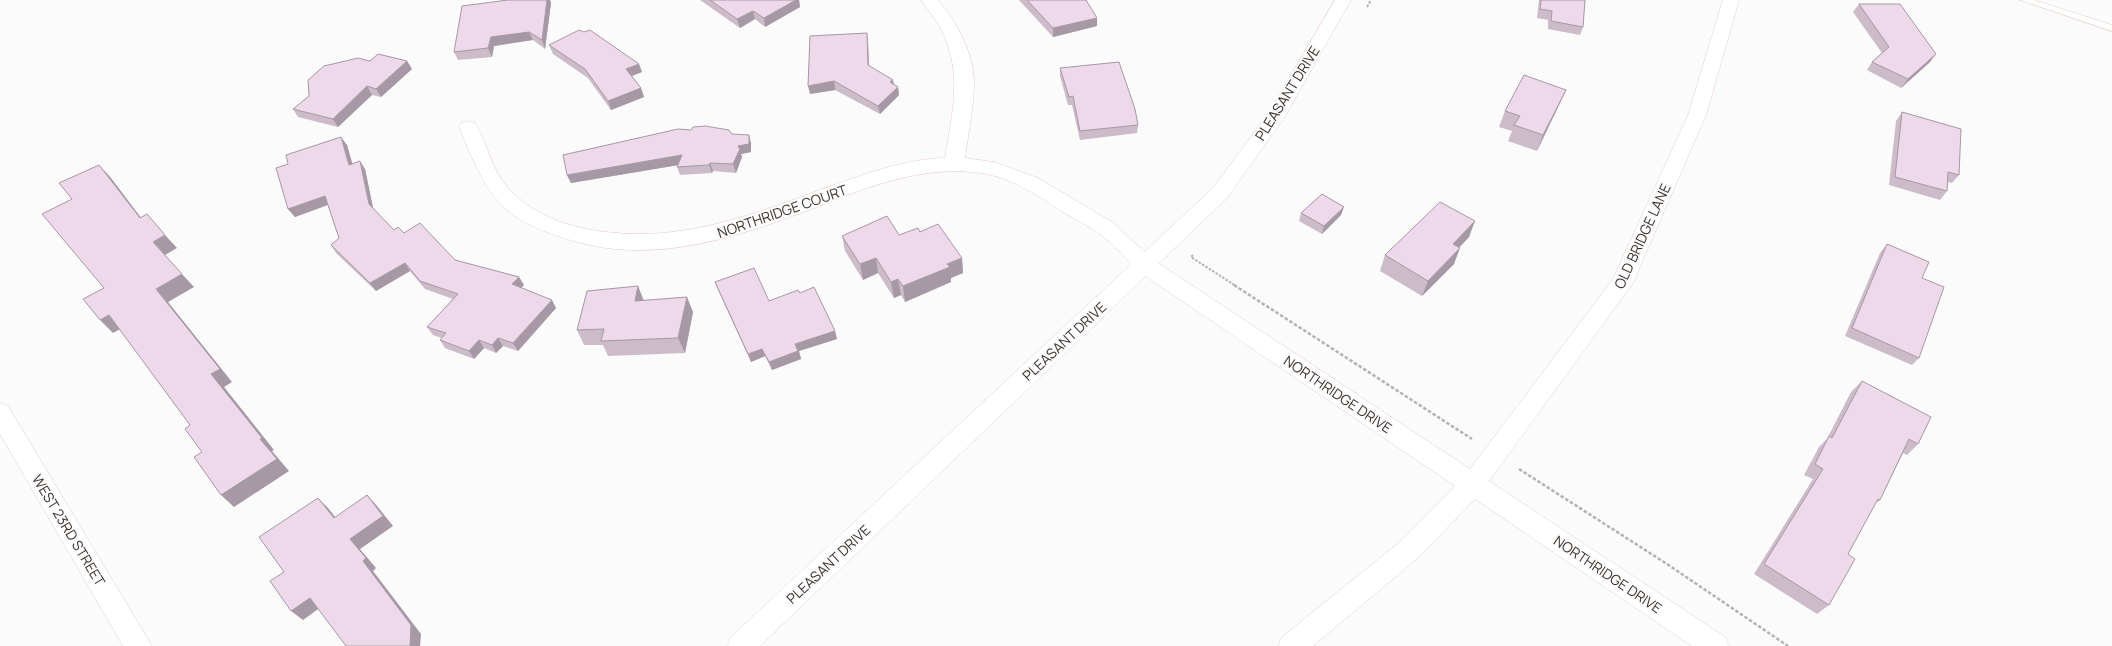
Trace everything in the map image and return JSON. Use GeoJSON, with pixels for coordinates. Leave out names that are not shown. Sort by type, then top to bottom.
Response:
{"type":"FeatureCollection","features":[{"type":"Feature","properties":{"kind":"street"},"geometry":{"type":"LineString","coordinates":[[929,0],[950,27],[959,50],[964,74],[965,87],[954,165]]}},
{"type":"Feature","properties":{"kind":"street","name":"PLEASANT DRIVE"},"geometry":{"type":"LineString","coordinates":[[741,646],[1145,265],[1220,192],[1277,114],[1343,0]]}},
{"type":"Feature","properties":{"kind":"street","name":"OLD BRIDGE LANE"},"geometry":{"type":"LineString","coordinates":[[1292,646],[1410,550],[1474,484],[1622,283],[1697,115],[1731,0]]}},
{"type":"Feature","properties":{"kind":"street","name":"NORTHRIDGE COURT"},"geometry":{"type":"LineString","coordinates":[[468,127],[494,184],[513,204],[556,229],[612,241],[653,243],[718,234],[760,221],[895,171],[935,164],[954,165]]}},
{"type":"Feature","properties":{"kind":"street","name":"NORTHRIDGE DRIVE"},"geometry":{"type":"LineString","coordinates":[[954,165],[981,166],[1028,180],[1108,229],[1145,265],[1715,646]]}},
{"type":"Feature","properties":{"kind":"street","name":"WEST 23RD STREET"},"geometry":{"type":"LineString","coordinates":[[0,413],[138,646]]}},
{"type":"Feature","properties":{"kind":"lane"},"geometry":{"type":"LineString","coordinates":[[2024,0],[2112,28]]}},
{"type":"Feature","properties":{"kind":"path"},"geometry":{"type":"LineString","coordinates":[[1197,251],[1192,257],[1667,564],[1788,646]]}},
{"type":"Feature","properties":{"kind":"building"},"geometry":{"type":"Polygon","coordinates":[[[508,0],[547,0],[542,40],[529,32],[491,37],[488,48],[454,52],[462,6],[508,0]]]}},
{"type":"Feature","properties":{"kind":"building"},"geometry":{"type":"Polygon","coordinates":[[[710,0],[796,0],[764,18],[753,11],[737,19],[710,0]]]}},
{"type":"Feature","properties":{"kind":"building"},"geometry":{"type":"Polygon","coordinates":[[[1027,0],[1086,0],[1097,18],[1053,28],[1027,0]]]}},
{"type":"Feature","properties":{"kind":"building"},"geometry":{"type":"Polygon","coordinates":[[[1541,0],[1585,0],[1583,27],[1551,21],[1552,11],[1540,9],[1541,0]]]}},
{"type":"Feature","properties":{"kind":"building"},"geometry":{"type":"Polygon","coordinates":[[[1859,4],[1900,4],[1936,54],[1908,79],[1872,62],[1889,47],[1859,4]]]}},
{"type":"Feature","properties":{"kind":"building"},"geometry":{"type":"Polygon","coordinates":[[[579,30],[584,32],[590,30],[639,64],[626,69],[641,88],[608,101],[585,69],[549,45],[579,30]]]}},
{"type":"Feature","properties":{"kind":"building"},"geometry":{"type":"Polygon","coordinates":[[[867,33],[868,65],[893,80],[890,82],[898,87],[878,106],[834,81],[808,86],[810,36],[867,33]]]}},
{"type":"Feature","properties":{"kind":"building"},"geometry":{"type":"Polygon","coordinates":[[[378,54],[407,61],[376,89],[367,86],[333,119],[293,109],[309,96],[308,80],[324,66],[358,58],[370,61],[378,54]]]}},
{"type":"Feature","properties":{"kind":"building"},"geometry":{"type":"Polygon","coordinates":[[[1119,62],[1135,109],[1138,125],[1080,131],[1073,96],[1069,97],[1060,68],[1119,62]]]}},
{"type":"Feature","properties":{"kind":"building"},"geometry":{"type":"Polygon","coordinates":[[[1524,75],[1566,90],[1543,135],[1514,125],[1520,116],[1505,111],[1524,75]]]}},
{"type":"Feature","properties":{"kind":"building"},"geometry":{"type":"Polygon","coordinates":[[[1902,112],[1961,129],[1959,175],[1948,172],[1947,191],[1895,177],[1902,112]]]}},
{"type":"Feature","properties":{"kind":"building"},"geometry":{"type":"Polygon","coordinates":[[[705,126],[729,130],[732,134],[749,135],[749,144],[738,146],[740,149],[733,164],[710,163],[709,165],[677,167],[682,155],[567,175],[563,155],[678,129],[691,130],[693,127],[705,126]]]}},
{"type":"Feature","properties":{"kind":"building"},"geometry":{"type":"Polygon","coordinates":[[[341,137],[349,165],[360,161],[369,204],[394,230],[398,227],[404,233],[420,223],[455,260],[519,277],[512,284],[552,300],[513,343],[498,338],[492,345],[479,340],[469,351],[440,340],[446,333],[427,327],[458,294],[420,281],[405,263],[370,283],[331,245],[339,238],[325,196],[288,209],[276,168],[288,164],[286,155],[341,137]]]}},
{"type":"Feature","properties":{"kind":"building"},"geometry":{"type":"Polygon","coordinates":[[[99,165],[140,218],[147,214],[165,235],[153,242],[182,274],[156,289],[220,369],[211,374],[277,459],[221,495],[194,457],[202,452],[185,429],[190,425],[109,315],[100,320],[83,299],[104,288],[42,214],[72,199],[59,183],[99,165]]]}},
{"type":"Feature","properties":{"kind":"building"},"geometry":{"type":"Polygon","coordinates":[[[1322,194],[1344,207],[1324,226],[1301,213],[1322,194]]]}},
{"type":"Feature","properties":{"kind":"building"},"geometry":{"type":"Polygon","coordinates":[[[1440,202],[1475,221],[1453,244],[1460,248],[1428,281],[1385,255],[1440,202]]]}},
{"type":"Feature","properties":{"kind":"building"},"geometry":{"type":"Polygon","coordinates":[[[887,216],[899,235],[918,228],[920,232],[938,224],[962,258],[947,264],[950,267],[903,286],[898,279],[891,282],[876,258],[860,264],[842,236],[887,216]]]}},
{"type":"Feature","properties":{"kind":"building"},"geometry":{"type":"Polygon","coordinates":[[[1887,244],[1929,262],[1922,278],[1944,287],[1919,358],[1852,328],[1887,244]]]}},
{"type":"Feature","properties":{"kind":"building"},"geometry":{"type":"Polygon","coordinates":[[[754,268],[769,301],[798,290],[800,293],[814,287],[835,331],[795,344],[798,351],[769,362],[762,349],[748,354],[715,282],[754,268]]]}},
{"type":"Feature","properties":{"kind":"building"},"geometry":{"type":"Polygon","coordinates":[[[638,286],[635,301],[687,297],[678,338],[601,341],[604,329],[577,330],[587,291],[638,286]]]}},
{"type":"Feature","properties":{"kind":"building"},"geometry":{"type":"Polygon","coordinates":[[[1862,381],[1931,417],[1918,444],[1909,439],[1880,500],[1878,499],[1848,554],[1855,559],[1829,605],[1764,564],[1823,469],[1815,464],[1829,436],[1832,438],[1862,381]]]}},
{"type":"Feature","properties":{"kind":"building"},"geometry":{"type":"Polygon","coordinates":[[[367,495],[383,516],[350,539],[366,558],[363,561],[411,625],[410,646],[346,646],[310,598],[291,611],[270,581],[284,572],[259,537],[318,498],[334,518],[367,495]]]}}]}
